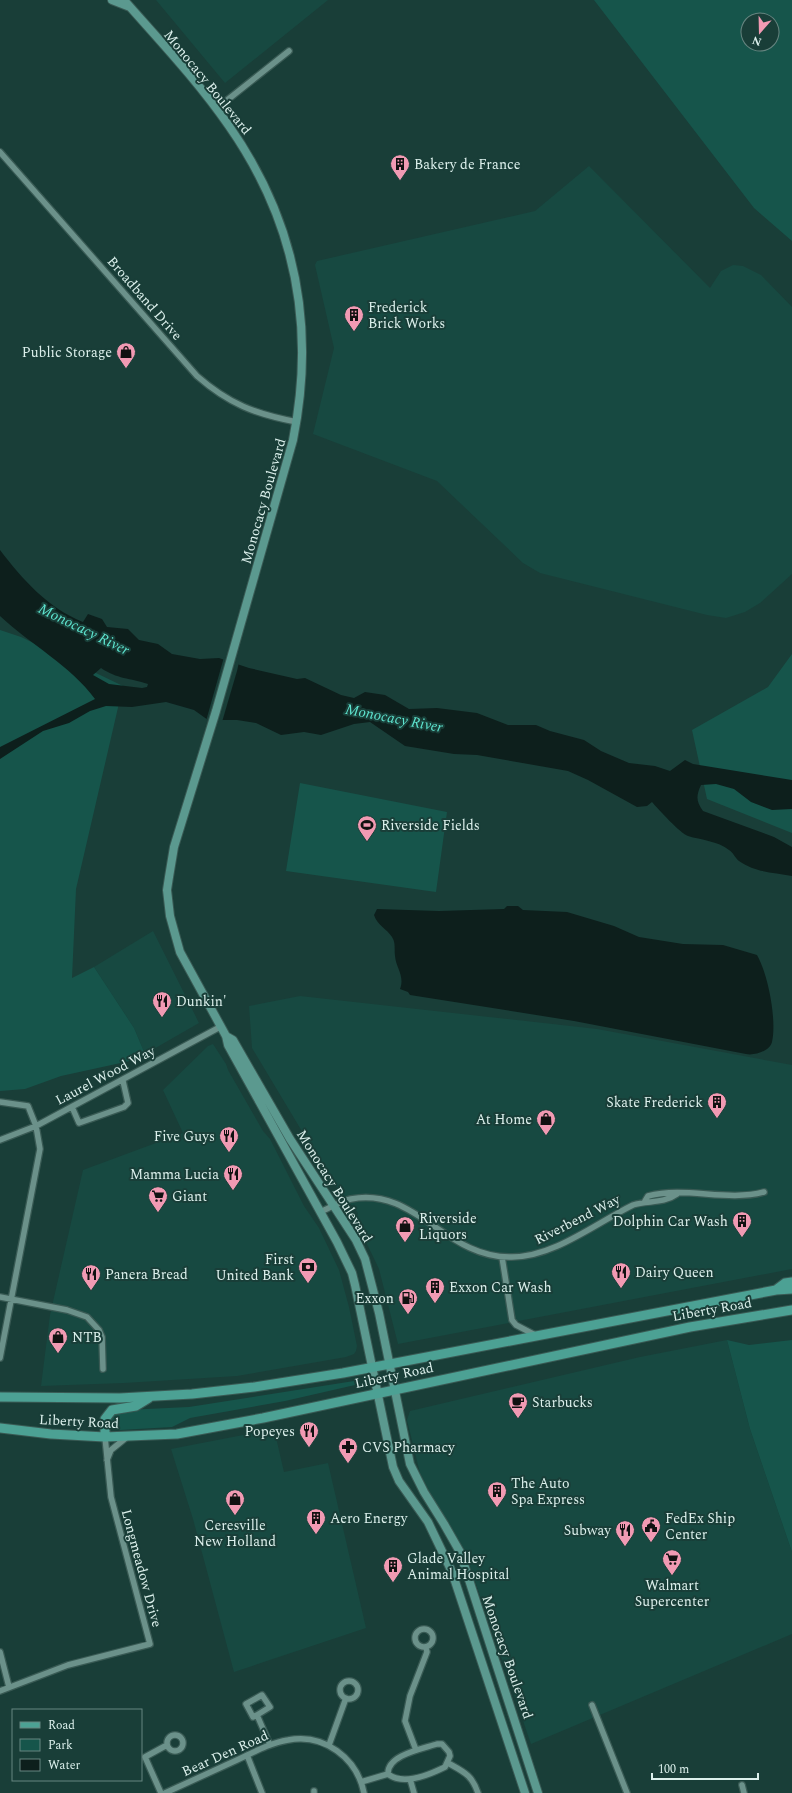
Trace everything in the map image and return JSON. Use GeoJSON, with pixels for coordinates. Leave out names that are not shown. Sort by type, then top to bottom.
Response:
{"type":"FeatureCollection","features":[{"type":"Feature","properties":{"kind":"main road"},"geometry":{"type":"LineString","coordinates":[[112,0],[131,8]]}},
{"type":"Feature","properties":{"kind":"main road","name":"Monocacy Boulevard"},"geometry":{"type":"LineString","coordinates":[[124,0],[216,108],[243,147],[269,195],[292,262],[299,296],[303,343],[303,377],[297,422],[288,464],[185,817],[174,847],[170,864],[168,890],[170,916],[182,957],[226,1036],[228,1045],[352,1273],[394,1467],[399,1481],[428,1522],[452,1572],[525,1793]]}},
{"type":"Feature","properties":{"kind":"main road","name":"Monocacy Boulevard"},"geometry":{"type":"LineString","coordinates":[[226,1036],[233,1040],[290,1140],[356,1240],[369,1270],[410,1464],[424,1492],[460,1552],[538,1793]]}},
{"type":"Feature","properties":{"kind":"main road"},"geometry":{"type":"LineString","coordinates":[[776,1290],[785,1283],[792,1282]]}},
{"type":"Feature","properties":{"kind":"main road","name":"Liberty Road"},"geometry":{"type":"LineString","coordinates":[[0,1397],[79,1399],[150,1397],[254,1388],[390,1364],[776,1290],[792,1289]]}},
{"type":"Feature","properties":{"kind":"main road","name":"Liberty Road"},"geometry":{"type":"LineString","coordinates":[[0,1428],[51,1434],[105,1437],[162,1435],[207,1429],[690,1327],[792,1310]]}},
{"type":"Feature","properties":{"kind":"main road"},"geometry":{"type":"LineString","coordinates":[[105,1437],[105,1419],[112,1410],[136,1406],[150,1397]]}},
{"type":"Feature","properties":{"kind":"street"},"geometry":{"type":"LineString","coordinates":[[216,108],[289,52]]}},
{"type":"Feature","properties":{"kind":"street","name":"Broadband Drive"},"geometry":{"type":"LineString","coordinates":[[0,152],[197,376],[232,402],[257,413],[297,422]]}},
{"type":"Feature","properties":{"kind":"street","name":"Laurel Wood Way"},"geometry":{"type":"LineString","coordinates":[[0,1140],[36,1126],[220,1027]]}},
{"type":"Feature","properties":{"kind":"street"},"geometry":{"type":"LineString","coordinates":[[72,1107],[79,1123],[124,1107],[128,1103],[122,1081]]}},
{"type":"Feature","properties":{"kind":"street"},"geometry":{"type":"LineString","coordinates":[[0,1102],[25,1104],[30,1108],[36,1126],[40,1149],[0,1358]]}},
{"type":"Feature","properties":{"kind":"street","name":"Riverbend Way"},"geometry":{"type":"LineString","coordinates":[[320,1212],[349,1200],[362,1198],[394,1203],[416,1213],[467,1248],[489,1256],[502,1257],[522,1256],[543,1252],[614,1214],[645,1201],[650,1203],[670,1199],[677,1194],[688,1193],[739,1197],[764,1192]]}},
{"type":"Feature","properties":{"kind":"street"},"geometry":{"type":"LineString","coordinates":[[502,1257],[512,1320],[516,1325],[537,1336]]}},
{"type":"Feature","properties":{"kind":"street"},"geometry":{"type":"LineString","coordinates":[[0,1297],[67,1310],[87,1317],[94,1323],[102,1337],[103,1369]]}},
{"type":"Feature","properties":{"kind":"street","name":"Longmeadow Drive"},"geometry":{"type":"LineString","coordinates":[[0,1691],[68,1665],[150,1644],[118,1527],[106,1462],[105,1437]]}},
{"type":"Feature","properties":{"kind":"street"},"geometry":{"type":"LineString","coordinates":[[106,1462],[111,1450],[127,1437]]}},
{"type":"Feature","properties":{"kind":"street"},"geometry":{"type":"LineString","coordinates":[[416,1750],[405,1722],[410,1696],[427,1652],[426,1647]]}},
{"type":"Feature","properties":{"kind":"street"},"geometry":{"type":"LineString","coordinates":[[0,1652],[9,1687]]}},
{"type":"Feature","properties":{"kind":"street"},"geometry":{"type":"LineString","coordinates":[[329,1745],[346,1698]]}},
{"type":"Feature","properties":{"kind":"street"},"geometry":{"type":"LineString","coordinates":[[592,1706],[627,1793]]}},
{"type":"Feature","properties":{"kind":"street"},"geometry":{"type":"LineString","coordinates":[[257,1715],[270,1745]]}},
{"type":"Feature","properties":{"kind":"street","name":"Bear Den Road"},"geometry":{"type":"LineString","coordinates":[[165,1793],[270,1745],[297,1738],[313,1740],[329,1745],[351,1762],[362,1782],[364,1793]]}},
{"type":"Feature","properties":{"kind":"street"},"geometry":{"type":"LineString","coordinates":[[362,1782],[388,1774],[399,1779],[410,1779],[438,1770],[448,1763],[450,1756],[449,1752],[442,1744],[416,1750],[392,1761],[389,1766],[388,1774]]}},
{"type":"Feature","properties":{"kind":"street"},"geometry":{"type":"LineString","coordinates":[[161,1793],[145,1756],[167,1745]]}},
{"type":"Feature","properties":{"kind":"street"},"geometry":{"type":"LineString","coordinates":[[247,1755],[262,1793]]}},
{"type":"Feature","properties":{"kind":"street"},"geometry":{"type":"LineString","coordinates":[[448,1763],[467,1774],[474,1781],[478,1793]]}},
{"type":"Feature","properties":{"kind":"street"},"geometry":{"type":"LineString","coordinates":[[410,1779],[414,1793]]}},
{"type":"Feature","properties":{"kind":"street"},"geometry":{"type":"LineString","coordinates":[[742,1785],[744,1793]]}},
{"type":"Feature","properties":{"kind":"shaded area"},"geometry":{"type":"Polygon","coordinates":[[[156,0],[328,0],[225,83],[156,0]]]}},
{"type":"Feature","properties":{"kind":"shaded area"},"geometry":{"type":"Polygon","coordinates":[[[589,166],[710,288],[721,271],[733,265],[743,266],[761,275],[792,307],[792,574],[760,603],[745,612],[726,618],[707,615],[540,573],[523,563],[437,481],[313,434],[334,348],[315,265],[317,261],[535,211],[589,166]]]}},
{"type":"Feature","properties":{"kind":"shaded area"},"geometry":{"type":"Polygon","coordinates":[[[153,931],[199,1023],[145,1054],[134,1028],[94,967],[153,931]]]}},
{"type":"Feature","properties":{"kind":"shaded area"},"geometry":{"type":"Polygon","coordinates":[[[300,996],[597,1029],[792,1065],[792,1269],[398,1344],[379,1269],[356,1221],[358,1213],[333,1183],[252,1048],[249,1006],[300,996]]]}},
{"type":"Feature","properties":{"kind":"shaded area"},"geometry":{"type":"Polygon","coordinates":[[[213,1044],[226,1064],[263,1131],[270,1139],[304,1206],[319,1228],[339,1270],[349,1307],[357,1346],[356,1351],[354,1354],[346,1357],[237,1376],[124,1383],[41,1386],[50,1315],[83,1170],[183,1133],[163,1090],[208,1046],[213,1044]]]}},
{"type":"Feature","properties":{"kind":"shaded area"},"geometry":{"type":"Polygon","coordinates":[[[727,1340],[750,1429],[792,1552],[792,1634],[531,1744],[466,1555],[434,1501],[420,1473],[407,1420],[410,1411],[640,1357],[727,1340]]]}},
{"type":"Feature","properties":{"kind":"shaded area"},"geometry":{"type":"Polygon","coordinates":[[[274,1429],[284,1472],[328,1463],[366,1628],[234,1672],[193,1519],[171,1449],[274,1429]]]}},
{"type":"Feature","properties":{"kind":"green space"},"geometry":{"type":"Polygon","coordinates":[[[594,0],[792,0],[792,241],[754,208],[594,0]]]}},
{"type":"Feature","properties":{"kind":"green space"},"geometry":{"type":"Polygon","coordinates":[[[0,630],[21,637],[123,686],[76,889],[72,978],[94,967],[134,1028],[145,1054],[139,1059],[61,1076],[25,1089],[0,1091],[0,630]]]}},
{"type":"Feature","properties":{"kind":"green space"},"geometry":{"type":"Polygon","coordinates":[[[792,654],[792,833],[707,799],[692,730],[768,687],[792,654]]]}},
{"type":"Feature","properties":{"kind":"green space","name":"Riverside Fields"},"geometry":{"type":"Polygon","coordinates":[[[300,783],[447,812],[436,892],[286,871],[300,783]]]}},
{"type":"Feature","properties":{"kind":"green space"},"geometry":{"type":"Polygon","coordinates":[[[727,1340],[749,1345],[792,1340],[792,1552],[750,1429],[727,1340]]]}},
{"type":"Feature","properties":{"kind":"green space"},"geometry":{"type":"Polygon","coordinates":[[[354,1381],[355,1385],[285,1401],[190,1418],[172,1427],[120,1430],[109,1427],[110,1418],[113,1414],[125,1410],[189,1407],[354,1381]]]}},
{"type":"Feature","properties":{"kind":"water","name":"Monocacy River"},"geometry":{"type":"Polygon","coordinates":[[[0,550],[17,572],[37,592],[58,609],[83,622],[88,614],[102,619],[107,627],[128,629],[139,640],[158,644],[172,654],[200,659],[219,658],[249,668],[297,679],[305,678],[341,695],[354,698],[365,692],[385,695],[409,709],[437,708],[477,713],[508,725],[536,725],[550,731],[584,740],[601,751],[629,763],[655,766],[670,771],[685,760],[693,764],[792,780],[792,809],[772,810],[751,802],[734,789],[716,784],[701,785],[698,792],[698,798],[699,804],[703,811],[774,837],[792,847],[792,876],[765,872],[745,865],[725,847],[688,836],[680,831],[652,802],[647,806],[637,807],[588,780],[568,771],[477,755],[454,754],[405,746],[370,722],[354,724],[321,735],[304,732],[281,735],[256,723],[237,720],[208,720],[194,710],[166,702],[132,707],[106,706],[90,711],[69,723],[43,731],[0,759],[0,747],[95,699],[62,665],[0,616],[0,550]],[[101,668],[93,675],[109,684],[142,688],[147,687],[148,684],[118,676],[101,668]]]}},
{"type":"Feature","properties":{"kind":"water"},"geometry":{"type":"Polygon","coordinates":[[[507,906],[518,906],[523,910],[567,912],[614,926],[639,937],[683,944],[723,945],[757,955],[765,974],[770,997],[773,1022],[771,1045],[761,1052],[746,1054],[574,1021],[410,995],[408,992],[400,989],[400,972],[396,960],[394,942],[390,934],[375,918],[374,915],[377,909],[439,911],[504,909],[507,906]]]}},
{"type":"Feature","properties":{"kind":"pier"},"geometry":{"type":"Polygon","coordinates":[[[224,657],[239,662],[237,671],[222,722],[208,722],[206,721],[224,657]]]}},
{"type":"Feature","properties":{"kind":"place","name":"Bakery de France"},"geometry":{"type":"Point","coordinates":[400,181]}},
{"type":"Feature","properties":{"kind":"place","name":"Frederick Brick Works"},"geometry":{"type":"Point","coordinates":[354,332]}},
{"type":"Feature","properties":{"kind":"place","name":"Public Storage"},"geometry":{"type":"Point","coordinates":[126,369]}},
{"type":"Feature","properties":{"kind":"place","name":"Riverside Fields"},"geometry":{"type":"Point","coordinates":[367,842]}},
{"type":"Feature","properties":{"kind":"place","name":"Dunkin'"},"geometry":{"type":"Point","coordinates":[162,1018]}},
{"type":"Feature","properties":{"kind":"place","name":"Skate Frederick"},"geometry":{"type":"Point","coordinates":[717,1119]}},
{"type":"Feature","properties":{"kind":"place","name":"At Home"},"geometry":{"type":"Point","coordinates":[546,1136]}},
{"type":"Feature","properties":{"kind":"place","name":"Five Guys"},"geometry":{"type":"Point","coordinates":[229,1153]}},
{"type":"Feature","properties":{"kind":"place","name":"Mamma Lucia"},"geometry":{"type":"Point","coordinates":[233,1191]}},
{"type":"Feature","properties":{"kind":"place","name":"Giant"},"geometry":{"type":"Point","coordinates":[158,1213]}},
{"type":"Feature","properties":{"kind":"place","name":"Dolphin Car Wash"},"geometry":{"type":"Point","coordinates":[742,1238]}},
{"type":"Feature","properties":{"kind":"place","name":"Riverside Liquors"},"geometry":{"type":"Point","coordinates":[405,1243]}},
{"type":"Feature","properties":{"kind":"place","name":"First United Bank"},"geometry":{"type":"Point","coordinates":[308,1284]}},
{"type":"Feature","properties":{"kind":"place","name":"Dairy Queen"},"geometry":{"type":"Point","coordinates":[621,1289]}},
{"type":"Feature","properties":{"kind":"place","name":"Panera Bread"},"geometry":{"type":"Point","coordinates":[91,1291]}},
{"type":"Feature","properties":{"kind":"place","name":"Exxon Car Wash"},"geometry":{"type":"Point","coordinates":[435,1304]}},
{"type":"Feature","properties":{"kind":"place","name":"Exxon"},"geometry":{"type":"Point","coordinates":[408,1315]}},
{"type":"Feature","properties":{"kind":"place","name":"NTB"},"geometry":{"type":"Point","coordinates":[58,1354]}},
{"type":"Feature","properties":{"kind":"place","name":"Starbucks"},"geometry":{"type":"Point","coordinates":[518,1419]}},
{"type":"Feature","properties":{"kind":"place","name":"Popeyes"},"geometry":{"type":"Point","coordinates":[309,1448]}},
{"type":"Feature","properties":{"kind":"place","name":"CVS Pharmacy"},"geometry":{"type":"Point","coordinates":[348,1464]}},
{"type":"Feature","properties":{"kind":"place","name":"The Auto Spa Express"},"geometry":{"type":"Point","coordinates":[497,1508]}},
{"type":"Feature","properties":{"kind":"place","name":"Ceresville New Holland"},"geometry":{"type":"Point","coordinates":[235,1516]}},
{"type":"Feature","properties":{"kind":"place","name":"Aero Energy"},"geometry":{"type":"Point","coordinates":[316,1535]}},
{"type":"Feature","properties":{"kind":"place","name":"FedEx Ship Center"},"geometry":{"type":"Point","coordinates":[651,1543]}},
{"type":"Feature","properties":{"kind":"place","name":"Subway"},"geometry":{"type":"Point","coordinates":[625,1547]}},
{"type":"Feature","properties":{"kind":"place","name":"Walmart Supercenter"},"geometry":{"type":"Point","coordinates":[672,1576]}},
{"type":"Feature","properties":{"kind":"place","name":"Glade Valley Animal Hospital"},"geometry":{"type":"Point","coordinates":[393,1583]}}]}
